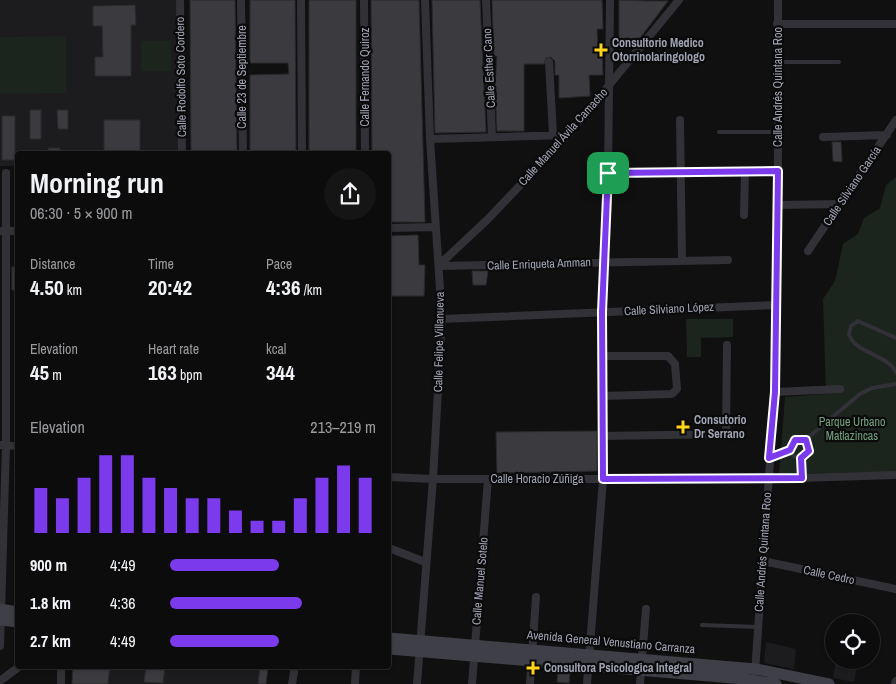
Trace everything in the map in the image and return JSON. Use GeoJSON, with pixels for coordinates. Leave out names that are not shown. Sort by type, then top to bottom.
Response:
{"type":"FeatureCollection","features":[{"type":"Feature","properties":{"kind":"main road"},"geometry":{"type":"LineString","coordinates":[[0,615],[15,612]]}},
{"type":"Feature","properties":{"kind":"main road"},"geometry":{"type":"LineString","coordinates":[[0,615],[15,621]]}},
{"type":"Feature","properties":{"kind":"main road","name":"Avenida General Venustiano Carranza"},"geometry":{"type":"LineString","coordinates":[[391,639],[419,646]]}},
{"type":"Feature","properties":{"kind":"main road","name":"Avenida General Venustiano Carranza"},"geometry":{"type":"LineString","coordinates":[[391,649],[419,646],[474,650],[530,649],[589,659],[641,671],[830,684]]}},
{"type":"Feature","properties":{"kind":"main road","name":"Avenida General Venustiano Carranza"},"geometry":{"type":"LineString","coordinates":[[474,650],[531,661],[642,658],[755,678],[776,684]]}},
{"type":"Feature","properties":{"kind":"street","name":"Calle Rodolfo Soto Cordero"},"geometry":{"type":"LineString","coordinates":[[180,0],[182,151]]}},
{"type":"Feature","properties":{"kind":"street","name":"Calle 23 de Septiembre"},"geometry":{"type":"LineString","coordinates":[[242,0],[243,151]]}},
{"type":"Feature","properties":{"kind":"street"},"geometry":{"type":"LineString","coordinates":[[301,0],[302,151]]}},
{"type":"Feature","properties":{"kind":"street","name":"Calle Fernando Quiroz"},"geometry":{"type":"LineString","coordinates":[[364,0],[365,151]]}},
{"type":"Feature","properties":{"kind":"street","name":"Calle Felipe Villanueva"},"geometry":{"type":"LineString","coordinates":[[417,684],[425,562],[433,479],[442,319],[430,139],[426,0]]}},
{"type":"Feature","properties":{"kind":"street","name":"Calle Esther Cano"},"geometry":{"type":"LineString","coordinates":[[486,0],[492,136]]}},
{"type":"Feature","properties":{"kind":"street"},"geometry":{"type":"LineString","coordinates":[[587,684],[603,479],[602,312],[608,173],[610,0]]}},
{"type":"Feature","properties":{"kind":"street","name":"Calle Manuel Ávila Camacho"},"geometry":{"type":"LineString","coordinates":[[439,265],[488,219],[568,135],[679,0]]}},
{"type":"Feature","properties":{"kind":"street","name":"Calle Andrés Quintana Roo"},"geometry":{"type":"LineString","coordinates":[[755,678],[775,392],[778,205],[778,0]]}},
{"type":"Feature","properties":{"kind":"street"},"geometry":{"type":"LineString","coordinates":[[778,24],[896,24]]}},
{"type":"Feature","properties":{"kind":"street"},"geometry":{"type":"LineString","coordinates":[[549,62],[553,134]]}},
{"type":"Feature","properties":{"kind":"street"},"geometry":{"type":"LineString","coordinates":[[680,120],[682,260]]}},
{"type":"Feature","properties":{"kind":"street","name":"Calle Silviano García"},"geometry":{"type":"LineString","coordinates":[[808,251],[896,120]]}},
{"type":"Feature","properties":{"kind":"street"},"geometry":{"type":"LineString","coordinates":[[430,139],[568,135]]}},
{"type":"Feature","properties":{"kind":"street"},"geometry":{"type":"LineString","coordinates":[[823,137],[887,135]]}},
{"type":"Feature","properties":{"kind":"street"},"geometry":{"type":"LineString","coordinates":[[608,173],[745,173],[778,171]]}},
{"type":"Feature","properties":{"kind":"street"},"geometry":{"type":"LineString","coordinates":[[0,646],[6,173]]}},
{"type":"Feature","properties":{"kind":"street"},"geometry":{"type":"LineString","coordinates":[[744,215],[745,173]]}},
{"type":"Feature","properties":{"kind":"street"},"geometry":{"type":"LineString","coordinates":[[778,205],[840,204]]}},
{"type":"Feature","properties":{"kind":"street"},"geometry":{"type":"LineString","coordinates":[[391,228],[436,227]]}},
{"type":"Feature","properties":{"kind":"street","name":"Calle Enriqueta Amman"},"geometry":{"type":"LineString","coordinates":[[439,265],[728,260]]}},
{"type":"Feature","properties":{"kind":"street","name":"Calle Silviano López"},"geometry":{"type":"LineString","coordinates":[[442,319],[776,305]]}},
{"type":"Feature","properties":{"kind":"street"},"geometry":{"type":"LineString","coordinates":[[603,436],[726,434],[727,345]]}},
{"type":"Feature","properties":{"kind":"street"},"geometry":{"type":"LineString","coordinates":[[602,356],[668,356],[675,364],[677,389],[672,394],[603,396]]}},
{"type":"Feature","properties":{"kind":"street"},"geometry":{"type":"LineString","coordinates":[[775,392],[840,389]]}},
{"type":"Feature","properties":{"kind":"street","name":"Calle Horacio Zúñiga"},"geometry":{"type":"LineString","coordinates":[[391,477],[433,479],[768,479],[896,474]]}},
{"type":"Feature","properties":{"kind":"street","name":"Calle Manuel Sotelo"},"geometry":{"type":"LineString","coordinates":[[472,684],[488,479]]}},
{"type":"Feature","properties":{"kind":"street"},"geometry":{"type":"LineString","coordinates":[[391,549],[425,562]]}},
{"type":"Feature","properties":{"kind":"street","name":"Calle Cedro"},"geometry":{"type":"LineString","coordinates":[[763,560],[896,589]]}},
{"type":"Feature","properties":{"kind":"street"},"geometry":{"type":"LineString","coordinates":[[530,684],[530,649],[536,597]]}},
{"type":"Feature","properties":{"kind":"street"},"geometry":{"type":"LineString","coordinates":[[642,658],[646,609]]}},
{"type":"Feature","properties":{"kind":"street"},"geometry":{"type":"LineString","coordinates":[[0,680],[16,669]]}},
{"type":"Feature","properties":{"kind":"street"},"geometry":{"type":"LineString","coordinates":[[61,669],[61,684]]}},
{"type":"Feature","properties":{"kind":"street"},"geometry":{"type":"LineString","coordinates":[[292,684],[294,669]]}},
{"type":"Feature","properties":{"kind":"street"},"geometry":{"type":"LineString","coordinates":[[355,684],[356,669]]}},
{"type":"Feature","properties":{"kind":"street"},"geometry":{"type":"LineString","coordinates":[[640,684],[641,671]]}},
{"type":"Feature","properties":{"kind":"lane"},"geometry":{"type":"LineString","coordinates":[[778,62],[839,62]]}},
{"type":"Feature","properties":{"kind":"lane"},"geometry":{"type":"LineString","coordinates":[[719,132],[778,132]]}},
{"type":"Feature","properties":{"kind":"lane"},"geometry":{"type":"LineString","coordinates":[[896,338],[858,321],[851,326],[849,334],[854,343],[888,362],[896,372]]}},
{"type":"Feature","properties":{"kind":"lane"},"geometry":{"type":"LineString","coordinates":[[769,458],[790,450],[795,440],[806,440],[860,394],[872,388],[896,384]]}},
{"type":"Feature","properties":{"kind":"lane"},"geometry":{"type":"LineString","coordinates":[[801,458],[809,451],[806,440]]}},
{"type":"Feature","properties":{"kind":"lane"},"geometry":{"type":"LineString","coordinates":[[790,450],[794,456],[801,458]]}},
{"type":"Feature","properties":{"kind":"lane"},"geometry":{"type":"LineString","coordinates":[[801,458],[802,478]]}},
{"type":"Feature","properties":{"kind":"lane"},"geometry":{"type":"LineString","coordinates":[[702,625],[758,627]]}},
{"type":"Feature","properties":{"kind":"shaded area"},"geometry":{"type":"Polygon","coordinates":[[[0,0],[176,0],[178,151],[15,151],[15,166],[0,166],[0,0]]]}},
{"type":"Feature","properties":{"kind":"shaded area"},"geometry":{"type":"Polygon","coordinates":[[[766,642],[796,649],[794,669],[764,663],[766,642]]]}},
{"type":"Feature","properties":{"kind":"shaded area"},"geometry":{"type":"Polygon","coordinates":[[[73,669],[268,669],[266,684],[72,684],[73,669]]]}},
{"type":"Feature","properties":{"kind":"shaded area"},"geometry":{"type":"Polygon","coordinates":[[[834,669],[856,669],[854,682],[833,678],[834,669]]]}},
{"type":"Feature","properties":{"kind":"green space"},"geometry":{"type":"Polygon","coordinates":[[[66,36],[66,93],[0,94],[0,37],[66,36]]]}},
{"type":"Feature","properties":{"kind":"green space"},"geometry":{"type":"Polygon","coordinates":[[[141,41],[171,41],[171,71],[141,71],[141,41]]]}},
{"type":"Feature","properties":{"kind":"green space","name":"Parque Urbano Matlazincas"},"geometry":{"type":"Polygon","coordinates":[[[896,177],[896,472],[779,474],[785,397],[826,394],[823,299],[835,281],[843,244],[858,234],[864,218],[880,208],[886,185],[896,177]]]}},
{"type":"Feature","properties":{"kind":"green space"},"geometry":{"type":"Polygon","coordinates":[[[686,319],[733,319],[733,337],[701,338],[701,357],[687,357],[686,319]]]}},
{"type":"Feature","properties":{"kind":"building"},"geometry":{"type":"Polygon","coordinates":[[[190,0],[235,0],[237,151],[191,151],[190,0]]]}},
{"type":"Feature","properties":{"kind":"building"},"geometry":{"type":"Polygon","coordinates":[[[250,0],[295,0],[296,151],[250,151],[250,75],[289,74],[288,63],[250,63],[250,0]]]}},
{"type":"Feature","properties":{"kind":"building"},"geometry":{"type":"Polygon","coordinates":[[[309,0],[356,0],[356,151],[309,151],[309,0]]]}},
{"type":"Feature","properties":{"kind":"building"},"geometry":{"type":"Polygon","coordinates":[[[371,0],[419,0],[425,222],[391,222],[391,151],[372,151],[371,0]]]}},
{"type":"Feature","properties":{"kind":"building"},"geometry":{"type":"Polygon","coordinates":[[[432,0],[480,0],[486,132],[435,133],[432,0]]]}},
{"type":"Feature","properties":{"kind":"building"},"geometry":{"type":"Polygon","coordinates":[[[492,0],[602,0],[603,29],[597,29],[598,55],[602,54],[603,75],[589,75],[590,96],[559,98],[559,75],[555,75],[555,61],[551,57],[546,58],[544,64],[524,64],[524,131],[497,131],[495,87],[497,56],[494,56],[492,0]]]}},
{"type":"Feature","properties":{"kind":"building"},"geometry":{"type":"Polygon","coordinates":[[[619,0],[668,1],[640,38],[634,41],[634,43],[619,43],[619,0]]]}},
{"type":"Feature","properties":{"kind":"building"},"geometry":{"type":"Polygon","coordinates":[[[135,5],[136,25],[131,25],[131,76],[95,76],[95,57],[103,57],[102,26],[93,26],[93,6],[135,5]]]}},
{"type":"Feature","properties":{"kind":"building"},"geometry":{"type":"Polygon","coordinates":[[[30,110],[41,110],[41,139],[30,139],[30,110]]]}},
{"type":"Feature","properties":{"kind":"building"},"geometry":{"type":"Polygon","coordinates":[[[57,110],[68,110],[68,129],[58,129],[57,110]]]}},
{"type":"Feature","properties":{"kind":"building"},"geometry":{"type":"Polygon","coordinates":[[[2,116],[15,116],[15,160],[2,160],[2,116]]]}},
{"type":"Feature","properties":{"kind":"building"},"geometry":{"type":"Polygon","coordinates":[[[104,120],[140,120],[140,151],[104,151],[104,120]]]}},
{"type":"Feature","properties":{"kind":"building"},"geometry":{"type":"Polygon","coordinates":[[[832,142],[841,142],[842,162],[833,161],[832,142]]]}},
{"type":"Feature","properties":{"kind":"building"},"geometry":{"type":"Polygon","coordinates":[[[48,148],[60,148],[60,151],[48,151],[48,148]]]}},
{"type":"Feature","properties":{"kind":"building"},"geometry":{"type":"Polygon","coordinates":[[[418,235],[419,265],[425,265],[424,296],[391,296],[391,236],[418,235]]]}},
{"type":"Feature","properties":{"kind":"building"},"geometry":{"type":"Polygon","coordinates":[[[12,267],[15,267],[15,290],[12,290],[12,267]]]}},
{"type":"Feature","properties":{"kind":"building"},"geometry":{"type":"Polygon","coordinates":[[[472,271],[488,271],[486,285],[473,285],[472,271]]]}},
{"type":"Feature","properties":{"kind":"building"},"geometry":{"type":"Polygon","coordinates":[[[597,431],[597,471],[497,473],[496,432],[597,431]]]}},
{"type":"Feature","properties":{"kind":"building"},"geometry":{"type":"Polygon","coordinates":[[[73,669],[110,669],[108,684],[72,684],[73,669]]]}},
{"type":"Feature","properties":{"kind":"building"},"geometry":{"type":"Polygon","coordinates":[[[146,669],[165,669],[163,683],[144,682],[146,669]]]}},
{"type":"Feature","properties":{"kind":"building"},"geometry":{"type":"Polygon","coordinates":[[[260,669],[268,669],[266,684],[258,684],[260,669]]]}},
{"type":"Feature","properties":{"kind":"building"},"geometry":{"type":"Polygon","coordinates":[[[558,671],[570,672],[569,683],[557,682],[558,671]]]}},
{"type":"Feature","properties":{"kind":"place","name":"Consultorio Medico Otorrinolaringologo"},"geometry":{"type":"Point","coordinates":[601,50]}},
{"type":"Feature","properties":{"kind":"place","name":"Consutorio Dr Serrano"},"geometry":{"type":"Point","coordinates":[683,427]}},
{"type":"Feature","properties":{"kind":"place","name":"Consultora Psicologica Integral"},"geometry":{"type":"Point","coordinates":[533,668]}},
{"type":"Feature","properties":{"kind":"route"},"geometry":{"type":"LineString","coordinates":[[778,171],[775,392],[769,458],[790,450],[790,445],[795,440],[806,440],[810,447],[808,454],[801,458],[802,478],[603,479],[602,312],[608,173],[745,173],[778,171]]}}]}
